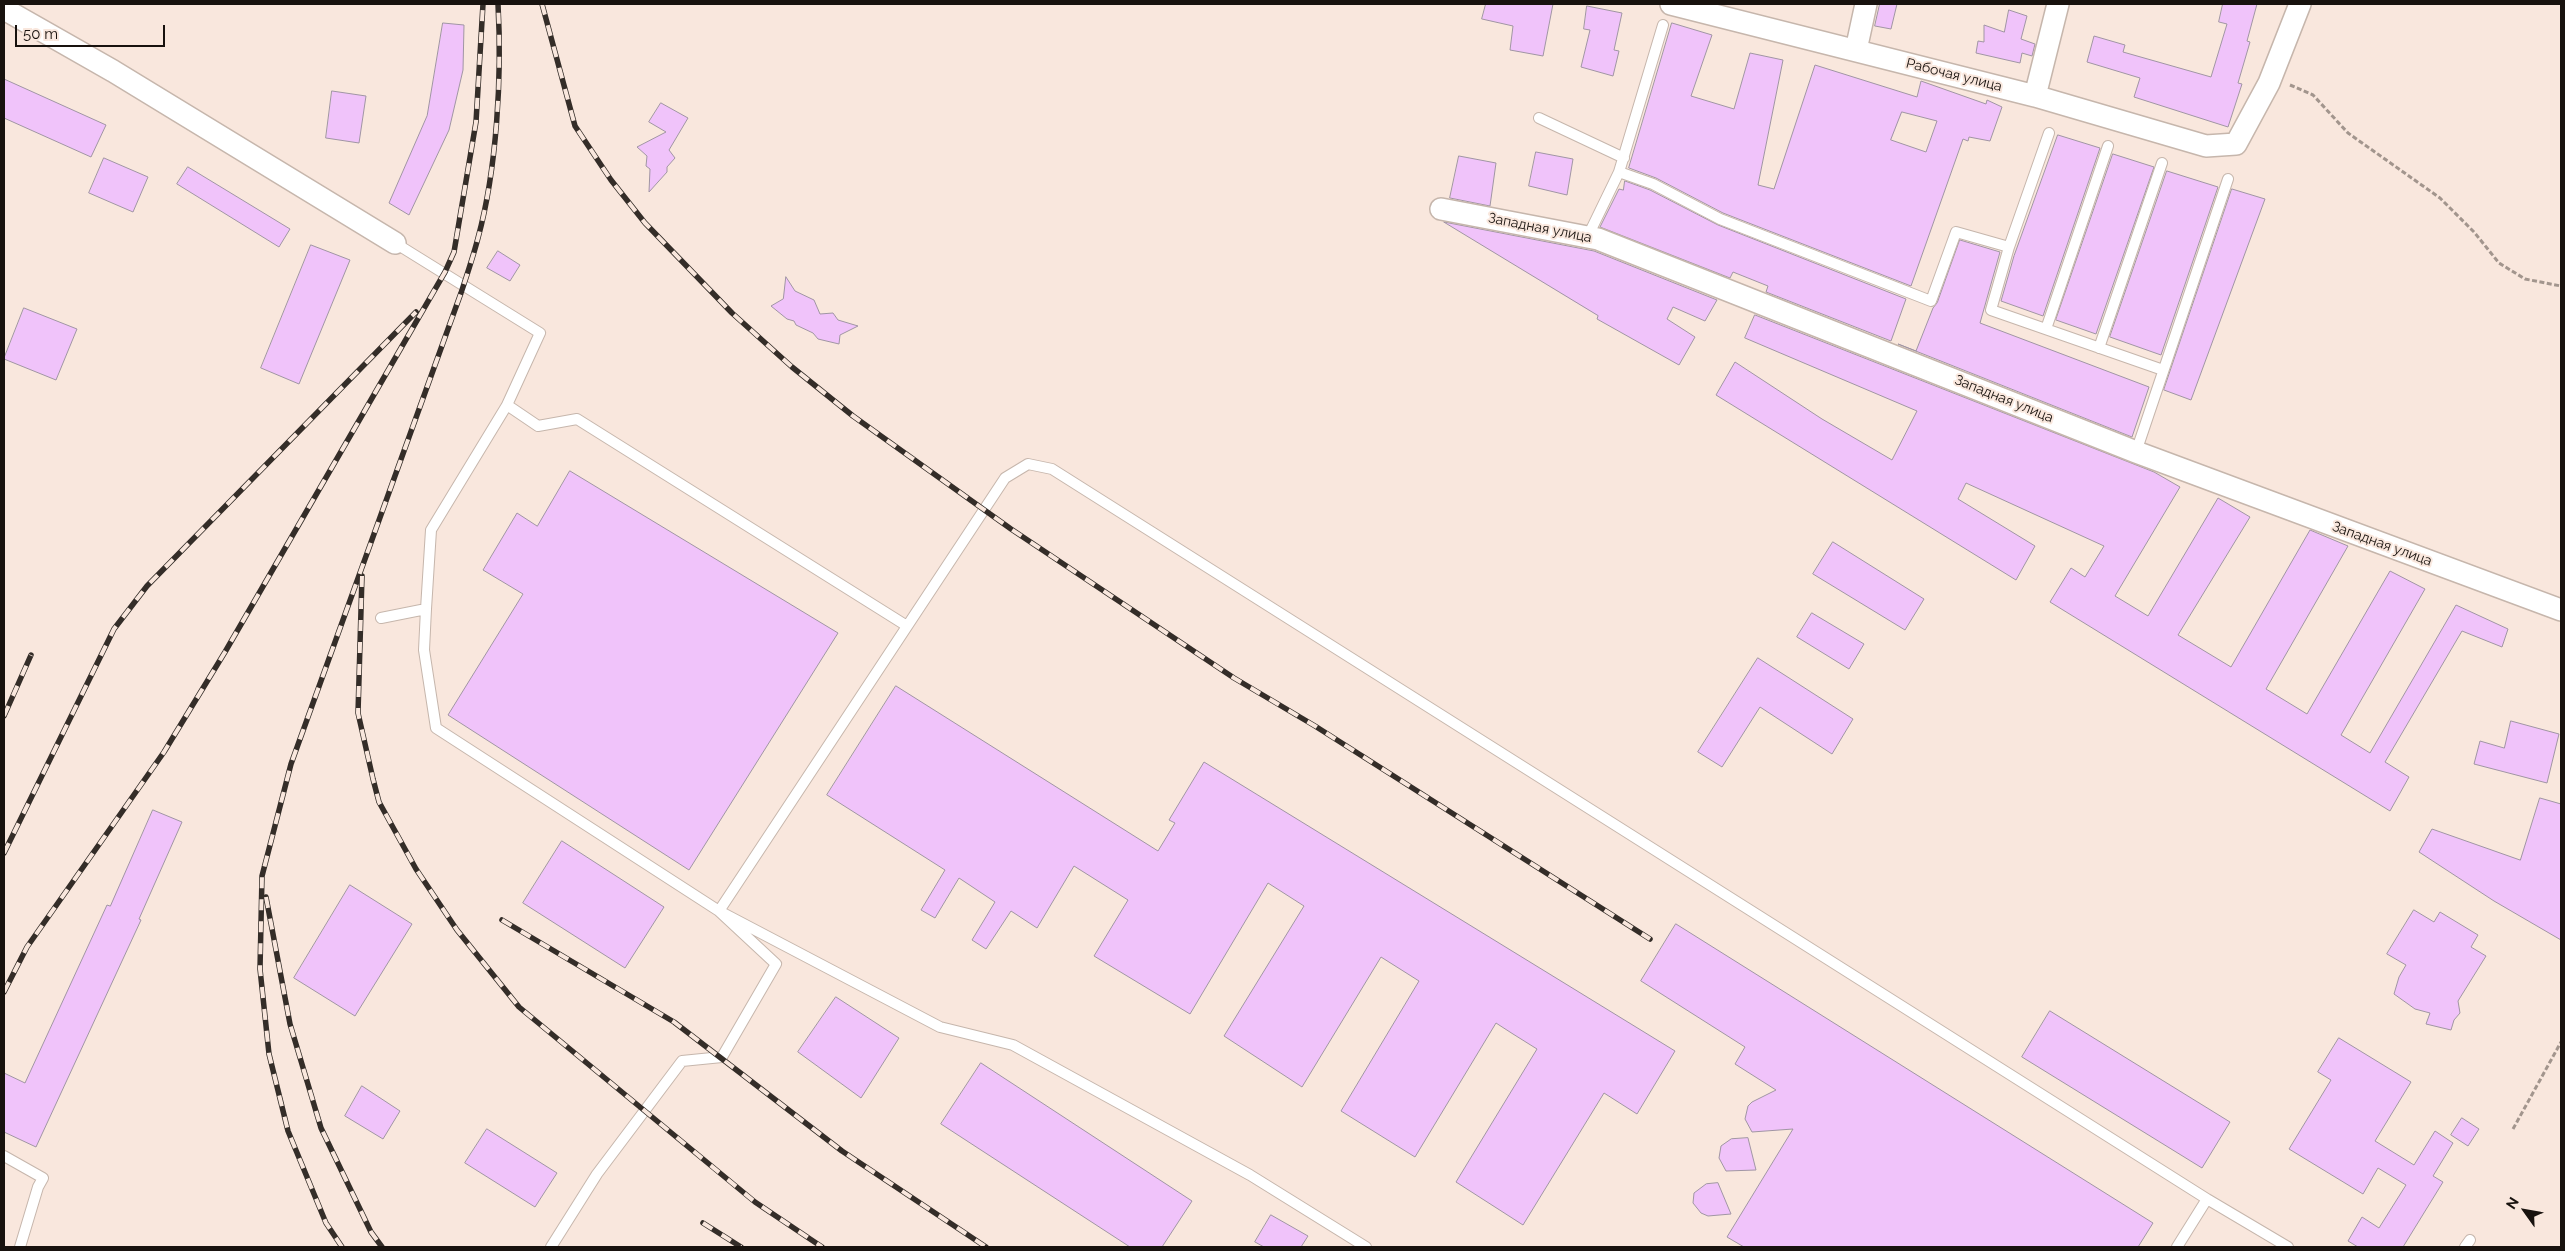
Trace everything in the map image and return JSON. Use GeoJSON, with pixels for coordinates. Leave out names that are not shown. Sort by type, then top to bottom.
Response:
{"type":"FeatureCollection","features":[{"type":"Feature","properties":{"kind":"street","name":"Рабочая улица"},"geometry":{"type":"LineString","coordinates":[[1672,4],[2035,96],[2206,146],[2236,144],[2272,77]]}},
{"type":"Feature","properties":{"kind":"street"},"geometry":{"type":"LineString","coordinates":[[1856,50],[1866,4]]}},
{"type":"Feature","properties":{"kind":"street"},"geometry":{"type":"LineString","coordinates":[[2035,96],[2058,4]]}},
{"type":"Feature","properties":{"kind":"street"},"geometry":{"type":"LineString","coordinates":[[2272,77],[2300,4]]}},
{"type":"Feature","properties":{"kind":"street"},"geometry":{"type":"LineString","coordinates":[[4,9],[113,71],[395,243]]}},
{"type":"Feature","properties":{"kind":"street","name":"Западная улица"},"geometry":{"type":"LineString","coordinates":[[1441,209],[1578,236],[1588,236],[2136,452],[2561,610]]}},
{"type":"Feature","properties":{"kind":"lane"},"geometry":{"type":"LineString","coordinates":[[1588,236],[1620,172],[1663,25]]}},
{"type":"Feature","properties":{"kind":"lane"},"geometry":{"type":"LineString","coordinates":[[1538,118],[1624,158]]}},
{"type":"Feature","properties":{"kind":"lane"},"geometry":{"type":"LineString","coordinates":[[2049,133],[2009,247],[1990,310],[2164,370]]}},
{"type":"Feature","properties":{"kind":"lane"},"geometry":{"type":"LineString","coordinates":[[2046,329],[2108,146]]}},
{"type":"Feature","properties":{"kind":"lane"},"geometry":{"type":"LineString","coordinates":[[2099,348],[2162,163]]}},
{"type":"Feature","properties":{"kind":"lane"},"geometry":{"type":"LineString","coordinates":[[1620,172],[1653,184],[1720,219],[1931,301],[1956,232],[2009,247]]}},
{"type":"Feature","properties":{"kind":"lane"},"geometry":{"type":"LineString","coordinates":[[2136,452],[2228,179]]}},
{"type":"Feature","properties":{"kind":"lane"},"geometry":{"type":"LineString","coordinates":[[395,243],[540,333],[506,405],[431,530],[424,650],[436,728],[719,911],[940,1027],[1013,1045],[1250,1176],[1366,1247]]}},
{"type":"Feature","properties":{"kind":"lane"},"geometry":{"type":"LineString","coordinates":[[506,405],[538,426],[577,418],[907,626]]}},
{"type":"Feature","properties":{"kind":"lane"},"geometry":{"type":"LineString","coordinates":[[719,911],[1005,478],[1028,464],[1052,469],[2207,1199],[2288,1247]]}},
{"type":"Feature","properties":{"kind":"lane"},"geometry":{"type":"LineString","coordinates":[[381,618],[426,609]]}},
{"type":"Feature","properties":{"kind":"lane"},"geometry":{"type":"LineString","coordinates":[[551,1247],[597,1174],[682,1061],[722,1057],[776,964],[719,911]]}},
{"type":"Feature","properties":{"kind":"lane"},"geometry":{"type":"LineString","coordinates":[[4,1156],[43,1178],[38,1187],[20,1247]]}},
{"type":"Feature","properties":{"kind":"lane"},"geometry":{"type":"LineString","coordinates":[[2177,1247],[2207,1199]]}},
{"type":"Feature","properties":{"kind":"path"},"geometry":{"type":"LineString","coordinates":[[2272,77],[2313,95],[2348,133],[2440,198],[2474,232],[2499,263],[2525,279],[2561,286]]}},
{"type":"Feature","properties":{"kind":"path"},"geometry":{"type":"LineString","coordinates":[[2513,1129],[2561,1042]]}},
{"type":"Feature","properties":{"kind":"building"},"geometry":{"type":"Polygon","coordinates":[[[1486,4],[1553,4],[1543,56],[1510,50],[1513,26],[1482,19],[1486,4]]]}},
{"type":"Feature","properties":{"kind":"building"},"geometry":{"type":"Polygon","coordinates":[[[1880,4],[1897,4],[1891,29],[1875,26],[1880,4]]]}},
{"type":"Feature","properties":{"kind":"building"},"geometry":{"type":"Polygon","coordinates":[[[2223,4],[2257,4],[2247,41],[2250,42],[2238,83],[2242,84],[2228,127],[2134,97],[2140,78],[2087,62],[2094,36],[2125,45],[2123,52],[2211,77],[2227,24],[2219,22],[2223,4]]]}},
{"type":"Feature","properties":{"kind":"building"},"geometry":{"type":"Polygon","coordinates":[[[1587,6],[1622,13],[1614,50],[1619,51],[1613,76],[1581,67],[1590,30],[1584,29],[1587,6]]]}},
{"type":"Feature","properties":{"kind":"building"},"geometry":{"type":"Polygon","coordinates":[[[2009,10],[2027,16],[2021,39],[2035,44],[2032,56],[2022,53],[2020,63],[1976,53],[1978,41],[1984,42],[1984,25],[2004,32],[2009,10]]]}},
{"type":"Feature","properties":{"kind":"building"},"geometry":{"type":"Polygon","coordinates":[[[443,23],[464,25],[463,70],[449,130],[409,215],[389,203],[427,116],[443,23]]]}},
{"type":"Feature","properties":{"kind":"building"},"geometry":{"type":"Polygon","coordinates":[[[1672,23],[1712,35],[1691,96],[1734,109],[1750,53],[1783,60],[1758,185],[1774,189],[1815,65],[1917,97],[1921,81],[1986,104],[1987,100],[2002,107],[1990,141],[1969,137],[1968,141],[1963,139],[1911,286],[1723,213],[1656,178],[1629,168],[1672,23]],[[1902,112],[1891,140],[1926,152],[1937,121],[1902,112]]]}},
{"type":"Feature","properties":{"kind":"building"},"geometry":{"type":"Polygon","coordinates":[[[4,79],[106,125],[91,157],[4,118],[4,79]]]}},
{"type":"Feature","properties":{"kind":"building"},"geometry":{"type":"Polygon","coordinates":[[[332,91],[366,96],[359,143],[326,138],[332,91]]]}},
{"type":"Feature","properties":{"kind":"building"},"geometry":{"type":"Polygon","coordinates":[[[661,103],[688,118],[669,150],[675,158],[667,167],[667,172],[649,192],[650,169],[646,166],[647,156],[637,147],[666,132],[649,122],[661,103]]]}},
{"type":"Feature","properties":{"kind":"building"},"geometry":{"type":"Polygon","coordinates":[[[2058,135],[2100,148],[2043,316],[2001,301],[2014,256],[2058,135]]]}},
{"type":"Feature","properties":{"kind":"building"},"geometry":{"type":"Polygon","coordinates":[[[1536,152],[1573,159],[1567,195],[1529,186],[1536,152]]]}},
{"type":"Feature","properties":{"kind":"building"},"geometry":{"type":"Polygon","coordinates":[[[2113,154],[2154,167],[2096,334],[2056,320],[2113,154]]]}},
{"type":"Feature","properties":{"kind":"building"},"geometry":{"type":"Polygon","coordinates":[[[1459,156],[1496,163],[1490,206],[1450,198],[1459,156]]]}},
{"type":"Feature","properties":{"kind":"building"},"geometry":{"type":"Polygon","coordinates":[[[104,158],[148,177],[133,212],[89,193],[104,158]]]}},
{"type":"Feature","properties":{"kind":"building"},"geometry":{"type":"Polygon","coordinates":[[[188,167],[290,229],[279,247],[177,184],[188,167]]]}},
{"type":"Feature","properties":{"kind":"building"},"geometry":{"type":"Polygon","coordinates":[[[2167,171],[2218,187],[2161,355],[2110,337],[2167,171]]]}},
{"type":"Feature","properties":{"kind":"building"},"geometry":{"type":"Polygon","coordinates":[[[1625,181],[1650,190],[1718,225],[1906,299],[1891,341],[1766,292],[1768,286],[1733,272],[1730,278],[1600,227],[1619,189],[1623,190],[1625,181]]]}},
{"type":"Feature","properties":{"kind":"building"},"geometry":{"type":"Polygon","coordinates":[[[2232,189],[2265,199],[2191,400],[2164,390],[2232,189]]]}},
{"type":"Feature","properties":{"kind":"building"},"geometry":{"type":"Polygon","coordinates":[[[1444,222],[1594,251],[1717,300],[1705,321],[1673,307],[1667,319],[1695,337],[1679,365],[1597,319],[1598,316],[1444,222]]]}},
{"type":"Feature","properties":{"kind":"building"},"geometry":{"type":"Polygon","coordinates":[[[1960,240],[2000,252],[1980,323],[2149,387],[2132,437],[1898,344],[1916,351],[1933,308],[1937,303],[1960,240]]]}},
{"type":"Feature","properties":{"kind":"building"},"geometry":{"type":"Polygon","coordinates":[[[311,245],[350,260],[299,384],[261,368],[311,245]]]}},
{"type":"Feature","properties":{"kind":"building"},"geometry":{"type":"Polygon","coordinates":[[[498,251],[520,265],[510,281],[487,268],[498,251]]]}},
{"type":"Feature","properties":{"kind":"building"},"geometry":{"type":"Polygon","coordinates":[[[786,277],[795,291],[814,300],[820,314],[833,313],[838,320],[858,326],[840,335],[839,344],[818,339],[813,333],[796,325],[794,321],[787,319],[771,306],[783,299],[786,277]]]}},
{"type":"Feature","properties":{"kind":"building"},"geometry":{"type":"Polygon","coordinates":[[[24,308],[77,329],[56,380],[4,359],[24,308]]]}},
{"type":"Feature","properties":{"kind":"building"},"geometry":{"type":"Polygon","coordinates":[[[1755,315],[2154,472],[2180,487],[2115,596],[2148,616],[2218,498],[2250,517],[2178,635],[2231,667],[2310,530],[2348,546],[2266,689],[2307,714],[2390,571],[2425,589],[2341,735],[2370,753],[2456,605],[2508,629],[2502,647],[2462,631],[2385,762],[2409,777],[2390,811],[2050,602],[2071,568],[2085,577],[2104,546],[1966,483],[1958,499],[2035,546],[2016,580],[1716,395],[1735,362],[1822,419],[1892,460],[1917,411],[1745,338],[1755,315]]]}},
{"type":"Feature","properties":{"kind":"building"},"geometry":{"type":"Polygon","coordinates":[[[570,471],[838,633],[689,870],[448,715],[523,594],[483,570],[517,513],[537,526],[570,471]]]}},
{"type":"Feature","properties":{"kind":"building"},"geometry":{"type":"Polygon","coordinates":[[[1833,542],[1924,599],[1905,630],[1813,574],[1833,542]]]}},
{"type":"Feature","properties":{"kind":"building"},"geometry":{"type":"Polygon","coordinates":[[[1812,613],[1864,644],[1849,669],[1797,637],[1812,613]]]}},
{"type":"Feature","properties":{"kind":"building"},"geometry":{"type":"Polygon","coordinates":[[[1758,658],[1853,719],[1832,754],[1760,707],[1722,767],[1698,752],[1758,658]]]}},
{"type":"Feature","properties":{"kind":"building"},"geometry":{"type":"Polygon","coordinates":[[[896,686],[1158,851],[1175,823],[1169,820],[1204,762],[1675,1051],[1637,1114],[1604,1093],[1523,1225],[1456,1182],[1537,1049],[1496,1023],[1415,1157],[1341,1111],[1419,981],[1381,957],[1302,1087],[1224,1036],[1304,906],[1268,883],[1190,1014],[1094,956],[1128,900],[1074,866],[1037,928],[1011,911],[986,949],[972,940],[995,902],[959,878],[935,918],[921,910],[945,870],[827,795],[896,686]]]}},
{"type":"Feature","properties":{"kind":"building"},"geometry":{"type":"Polygon","coordinates":[[[2511,721],[2559,734],[2547,783],[2474,764],[2480,741],[2504,748],[2511,721]]]}},
{"type":"Feature","properties":{"kind":"building"},"geometry":{"type":"Polygon","coordinates":[[[2540,798],[2561,804],[2561,940],[2494,901],[2419,852],[2432,829],[2520,860],[2540,798]]]}},
{"type":"Feature","properties":{"kind":"building"},"geometry":{"type":"Polygon","coordinates":[[[153,810],[182,822],[139,919],[141,920],[36,1147],[4,1132],[4,1073],[25,1083],[107,905],[110,906],[153,810]]]}},
{"type":"Feature","properties":{"kind":"building"},"geometry":{"type":"Polygon","coordinates":[[[562,841],[664,907],[625,968],[523,903],[562,841]]]}},
{"type":"Feature","properties":{"kind":"building"},"geometry":{"type":"Polygon","coordinates":[[[350,885],[412,924],[355,1016],[294,978],[350,885]]]}},
{"type":"Feature","properties":{"kind":"building"},"geometry":{"type":"Polygon","coordinates":[[[2414,910],[2434,922],[2440,912],[2478,935],[2471,947],[2486,956],[2458,1001],[2460,1013],[2454,1020],[2451,1030],[2426,1024],[2430,1013],[2415,1009],[2394,994],[2399,977],[2406,965],[2387,954],[2414,910]]]}},
{"type":"Feature","properties":{"kind":"building"},"geometry":{"type":"Polygon","coordinates":[[[1676,924],[2153,1223],[2138,1247],[1744,1247],[1727,1237],[1793,1129],[1752,1132],[1745,1119],[1748,1106],[1776,1090],[1735,1064],[1745,1047],[1641,981],[1676,924]]]}},
{"type":"Feature","properties":{"kind":"building"},"geometry":{"type":"Polygon","coordinates":[[[836,997],[899,1038],[861,1098],[798,1052],[836,997]]]}},
{"type":"Feature","properties":{"kind":"building"},"geometry":{"type":"Polygon","coordinates":[[[2050,1011],[2230,1122],[2202,1168],[2022,1057],[2050,1011]]]}},
{"type":"Feature","properties":{"kind":"building"},"geometry":{"type":"Polygon","coordinates":[[[2339,1038],[2411,1082],[2375,1141],[2414,1165],[2435,1131],[2453,1143],[2433,1176],[2443,1182],[2403,1247],[2358,1247],[2348,1241],[2362,1217],[2379,1228],[2406,1185],[2378,1168],[2363,1194],[2289,1149],[2331,1080],[2318,1072],[2339,1038]]]}},
{"type":"Feature","properties":{"kind":"building"},"geometry":{"type":"Polygon","coordinates":[[[981,1063],[1192,1201],[1162,1247],[1130,1247],[941,1124],[981,1063]]]}},
{"type":"Feature","properties":{"kind":"building"},"geometry":{"type":"Polygon","coordinates":[[[362,1086],[400,1111],[383,1139],[345,1116],[362,1086]]]}},
{"type":"Feature","properties":{"kind":"building"},"geometry":{"type":"Polygon","coordinates":[[[2462,1118],[2479,1129],[2468,1146],[2451,1135],[2462,1118]]]}},
{"type":"Feature","properties":{"kind":"building"},"geometry":{"type":"Polygon","coordinates":[[[487,1129],[557,1173],[535,1207],[465,1163],[487,1129]]]}},
{"type":"Feature","properties":{"kind":"building"},"geometry":{"type":"Polygon","coordinates":[[[1748,1138],[1756,1170],[1726,1171],[1719,1158],[1721,1146],[1731,1139],[1748,1138]]]}},
{"type":"Feature","properties":{"kind":"building"},"geometry":{"type":"Polygon","coordinates":[[[1718,1183],[1731,1214],[1708,1216],[1701,1213],[1693,1203],[1694,1193],[1706,1184],[1718,1183]]]}},
{"type":"Feature","properties":{"kind":"building"},"geometry":{"type":"Polygon","coordinates":[[[1271,1215],[1308,1236],[1301,1247],[1264,1247],[1255,1242],[1271,1215]]]}},
{"type":"Feature","properties":{"kind":"railway"},"geometry":{"type":"LineString","coordinates":[[4,992],[27,947],[164,752],[225,652],[445,272],[454,252],[476,122],[483,4]]}},
{"type":"Feature","properties":{"kind":"railway"},"geometry":{"type":"LineString","coordinates":[[342,1247],[326,1223],[288,1131],[269,1054],[260,969],[262,876],[291,764],[461,293],[478,238],[490,182],[497,122],[498,4]]}},
{"type":"Feature","properties":{"kind":"railway"},"geometry":{"type":"LineString","coordinates":[[542,4],[575,126],[611,180],[645,223],[732,313],[792,367],[853,416],[1011,529],[1234,678],[1315,726],[1650,939]]}},
{"type":"Feature","properties":{"kind":"railway"},"geometry":{"type":"LineString","coordinates":[[4,853],[114,629],[147,586],[416,312]]}},
{"type":"Feature","properties":{"kind":"railway"},"geometry":{"type":"LineString","coordinates":[[362,576],[358,713],[379,802],[416,869],[457,930],[519,1007],[755,1202],[822,1247]]}},
{"type":"Feature","properties":{"kind":"railway"},"geometry":{"type":"LineString","coordinates":[[4,716],[31,655]]}},
{"type":"Feature","properties":{"kind":"railway"},"geometry":{"type":"LineString","coordinates":[[266,897],[290,1024],[321,1128],[371,1232],[382,1247]]}},
{"type":"Feature","properties":{"kind":"railway"},"geometry":{"type":"LineString","coordinates":[[502,920],[674,1022],[842,1151],[986,1247]]}},
{"type":"Feature","properties":{"kind":"railway"},"geometry":{"type":"LineString","coordinates":[[703,1223],[741,1247]]}}]}
